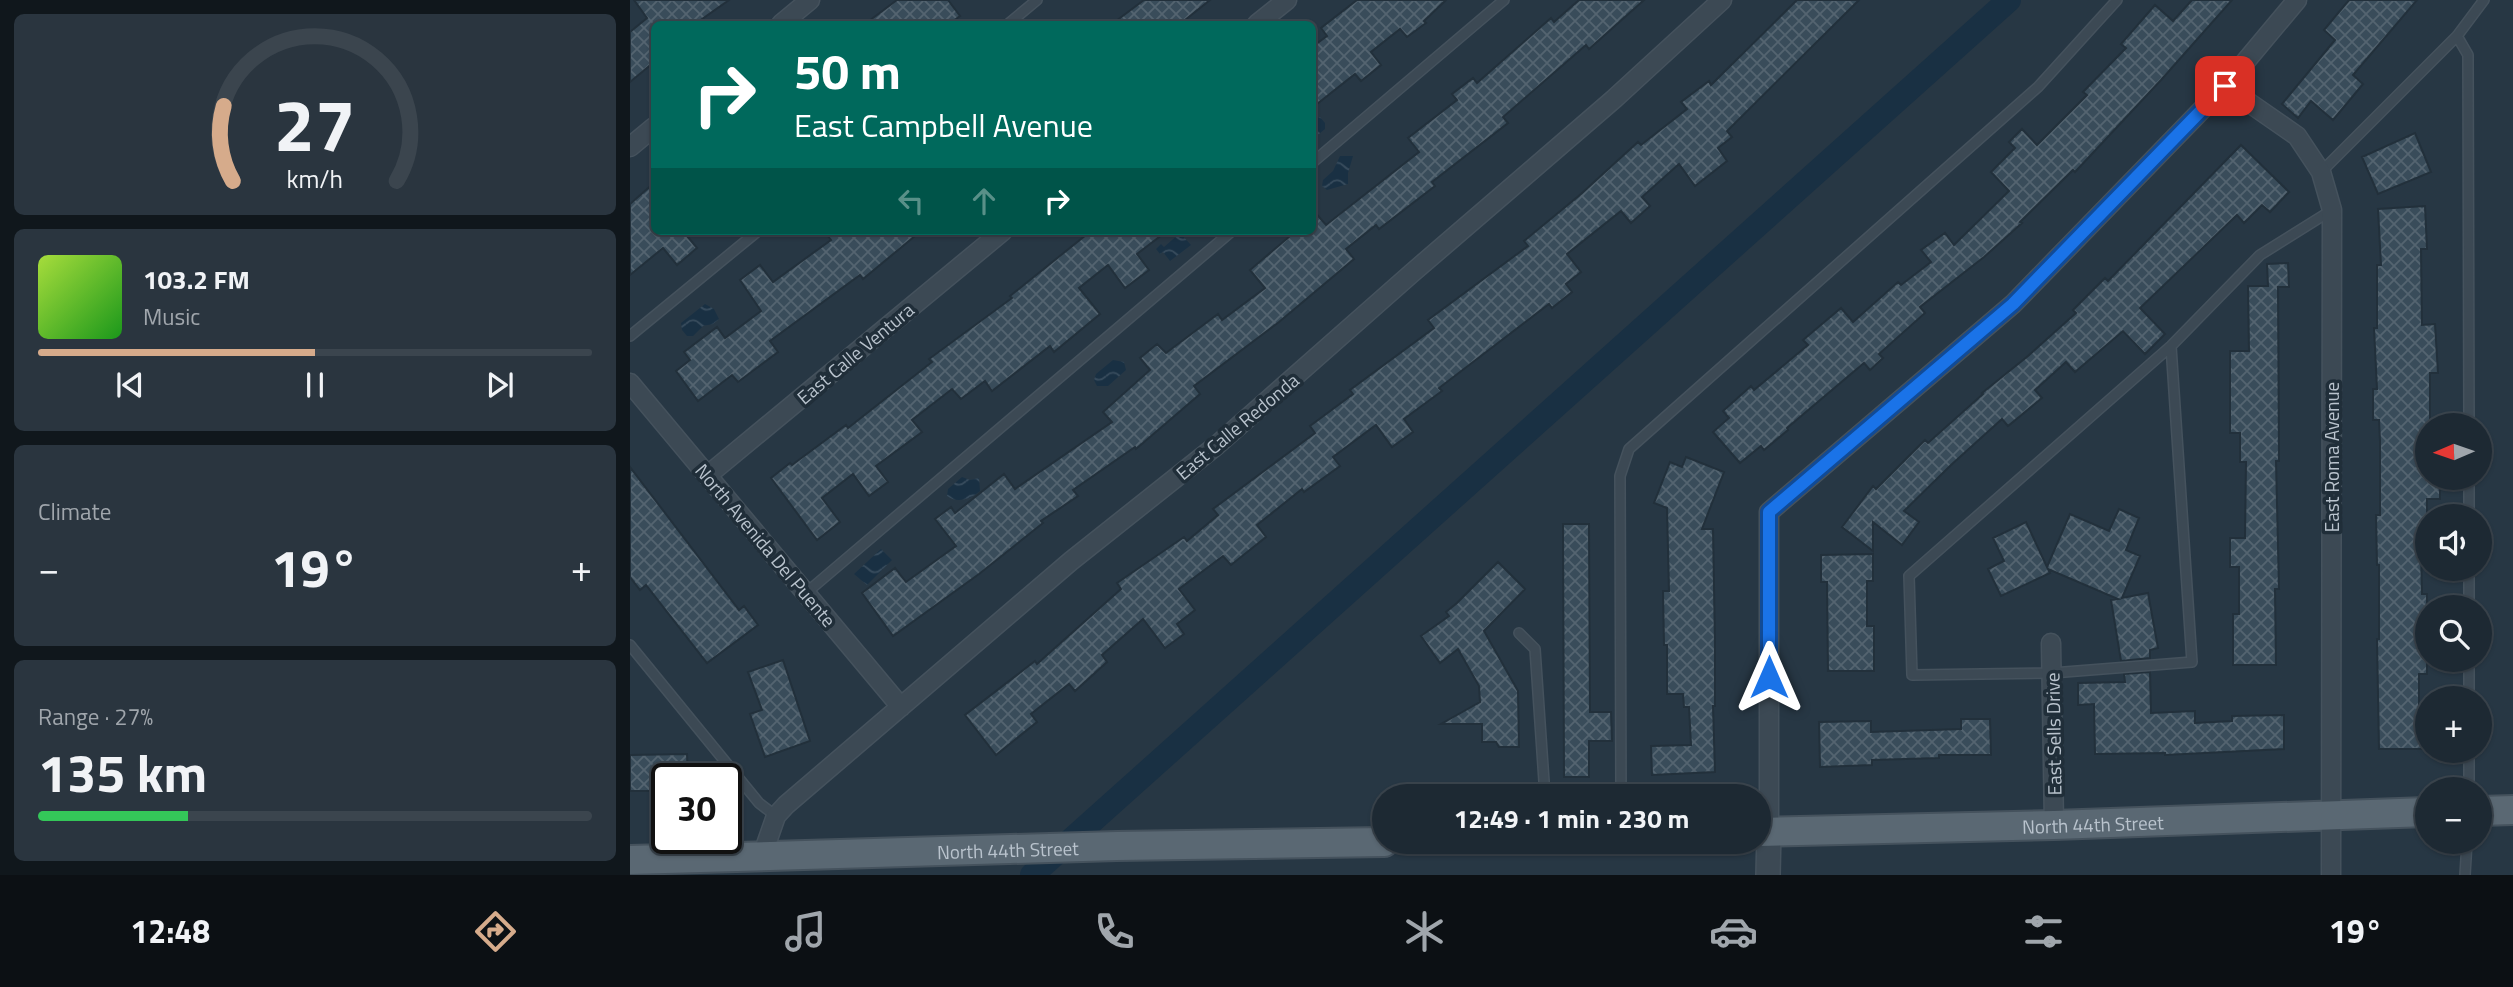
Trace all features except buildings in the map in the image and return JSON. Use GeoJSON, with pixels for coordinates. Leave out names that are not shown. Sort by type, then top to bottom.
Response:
{"type":"FeatureCollection","features":[{"type":"Feature","properties":{"kind":"main road"},"geometry":{"type":"LineString","coordinates":[[2492,811],[2513,810]]}},
{"type":"Feature","properties":{"kind":"main road","name":"North 44th Street"},"geometry":{"type":"LineString","coordinates":[[1771,832],[2415,813]]}},
{"type":"Feature","properties":{"kind":"main road","name":"North 44th Street"},"geometry":{"type":"LineString","coordinates":[[630,860],[1117,846],[1372,842]]}},
{"type":"Feature","properties":{"kind":"street"},"geometry":{"type":"LineString","coordinates":[[785,21],[810,0]]}},
{"type":"Feature","properties":{"kind":"street"},"geometry":{"type":"LineString","coordinates":[[1261,21],[1287,0]]}},
{"type":"Feature","properties":{"kind":"street","name":"East Calle Redonda"},"geometry":{"type":"LineString","coordinates":[[762,856],[776,816],[786,805],[1071,561],[1217,445],[1614,99],[1722,0]]}},
{"type":"Feature","properties":{"kind":"street"},"geometry":{"type":"LineString","coordinates":[[1765,784],[1769,512],[2013,304],[2225,86],[2297,0]]}},
{"type":"Feature","properties":{"kind":"street","name":"East Roma Avenue"},"geometry":{"type":"LineString","coordinates":[[2225,86],[2297,136],[2321,172],[2332,210],[2331,875]]}},
{"type":"Feature","properties":{"kind":"street"},"geometry":{"type":"LineString","coordinates":[[630,146],[651,129]]}},
{"type":"Feature","properties":{"kind":"street","name":"East Calle Ventura"},"geometry":{"type":"LineString","coordinates":[[708,475],[998,235]]}},
{"type":"Feature","properties":{"kind":"street","name":"North Avenida Del Puente"},"geometry":{"type":"LineString","coordinates":[[630,383],[901,708]]}},
{"type":"Feature","properties":{"kind":"street","name":"East Sells Drive"},"geometry":{"type":"LineString","coordinates":[[2051,643],[2054,825]]}},
{"type":"Feature","properties":{"kind":"street"},"geometry":{"type":"LineString","coordinates":[[1766,854],[1768,875]]}},
{"type":"Feature","properties":{"kind":"lane"},"geometry":{"type":"LineString","coordinates":[[1012,21],[1037,0]]}},
{"type":"Feature","properties":{"kind":"lane"},"geometry":{"type":"LineString","coordinates":[[1316,160],[1504,0]]}},
{"type":"Feature","properties":{"kind":"lane"},"geometry":{"type":"LineString","coordinates":[[1621,784],[1620,476],[1629,449],[2038,87],[2116,0]]}},
{"type":"Feature","properties":{"kind":"lane"},"geometry":{"type":"LineString","coordinates":[[2321,172],[2457,36],[2484,0]]}},
{"type":"Feature","properties":{"kind":"lane"},"geometry":{"type":"LineString","coordinates":[[2457,36],[2468,55],[2469,413]]}},
{"type":"Feature","properties":{"kind":"lane"},"geometry":{"type":"LineString","coordinates":[[2171,346],[2192,662],[2052,673],[1912,675],[1909,576],[2171,346],[2260,255],[2332,210]]}},
{"type":"Feature","properties":{"kind":"lane"},"geometry":{"type":"LineString","coordinates":[[630,336],[753,235]]}},
{"type":"Feature","properties":{"kind":"lane"},"geometry":{"type":"LineString","coordinates":[[806,593],[1227,235]]}},
{"type":"Feature","properties":{"kind":"lane"},"geometry":{"type":"LineString","coordinates":[[1519,633],[1535,649],[1544,784]]}},
{"type":"Feature","properties":{"kind":"lane"},"geometry":{"type":"LineString","coordinates":[[630,645],[759,803],[776,816]]}},
{"type":"Feature","properties":{"kind":"lane"},"geometry":{"type":"LineString","coordinates":[[2465,875],[2466,854]]}},
{"type":"Feature","properties":{"kind":"water"},"geometry":{"type":"Polygon","coordinates":[[[1320,117],[1325,123],[1325,129],[1316,136],[1316,118],[1320,117]]]}},
{"type":"Feature","properties":{"kind":"water"},"geometry":{"type":"Polygon","coordinates":[[[1340,156],[1353,156],[1348,184],[1327,190],[1322,186],[1323,180],[1333,171],[1340,156]]]}},
{"type":"Feature","properties":{"kind":"water"},"geometry":{"type":"Polygon","coordinates":[[[1178,235],[1182,235],[1191,245],[1170,261],[1163,252],[1160,254],[1156,249],[1161,244],[1164,247],[1178,235]]]}},
{"type":"Feature","properties":{"kind":"water"},"geometry":{"type":"Polygon","coordinates":[[[705,304],[714,309],[719,319],[713,324],[703,326],[693,336],[687,336],[681,323],[705,304]]]}},
{"type":"Feature","properties":{"kind":"water"},"geometry":{"type":"Polygon","coordinates":[[[1113,360],[1124,362],[1126,370],[1108,386],[1097,386],[1094,380],[1096,374],[1113,360]]]}},
{"type":"Feature","properties":{"kind":"water"},"geometry":{"type":"Polygon","coordinates":[[[962,477],[970,480],[979,478],[980,491],[964,500],[947,496],[948,489],[962,477]]]}},
{"type":"Feature","properties":{"kind":"water"},"geometry":{"type":"Polygon","coordinates":[[[881,549],[892,560],[867,585],[854,574],[881,549]]]}},
{"type":"Feature","properties":{"kind":"waterway"},"geometry":{"type":"LineString","coordinates":[[1032,875],[2009,0]]}},
{"type":"Feature","properties":{"kind":"route"},"geometry":{"type":"LineString","coordinates":[[1769,677],[1769,512],[2013,304],[2225,86]]}}]}
